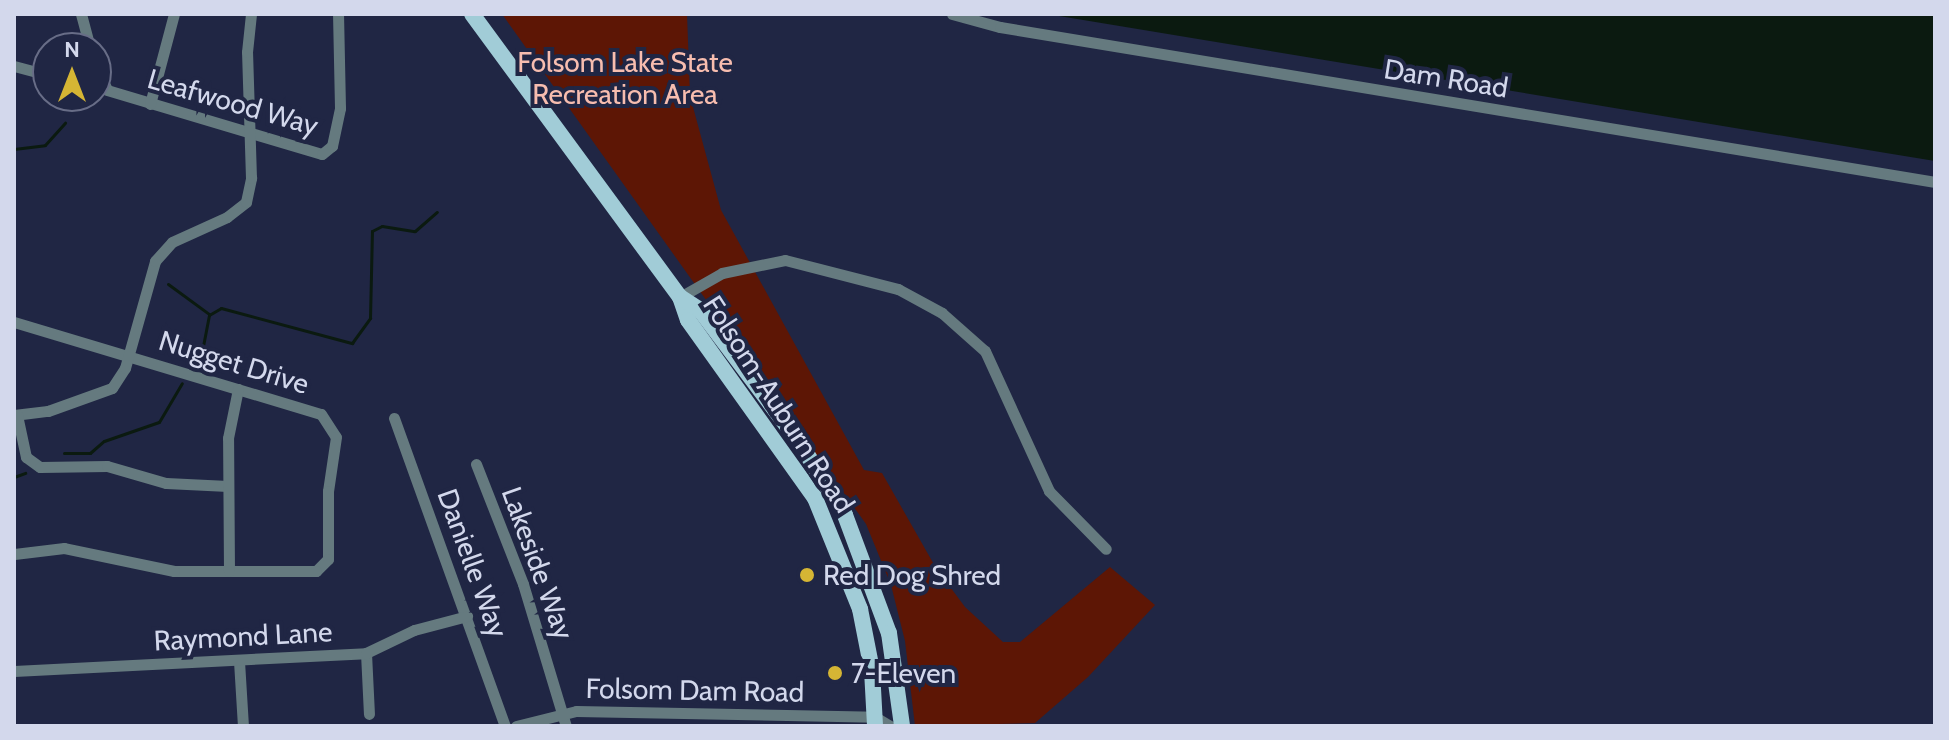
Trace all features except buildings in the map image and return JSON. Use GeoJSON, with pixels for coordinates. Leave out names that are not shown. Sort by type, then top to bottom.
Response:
{"type":"FeatureCollection","features":[{"type":"Feature","properties":{"kind":"main road","name":"Folsom-Auburn Road"},"geometry":{"type":"LineString","coordinates":[[472,14],[680,297],[688,320],[797,469],[837,544],[866,639],[875,721]]}},
{"type":"Feature","properties":{"kind":"main road","name":"Folsom-Auburn Road"},"geometry":{"type":"LineString","coordinates":[[680,297],[700,310],[800,443],[845,515],[889,633],[902,726]]}},
{"type":"Feature","properties":{"kind":"street"},"geometry":{"type":"LineString","coordinates":[[150,104],[174,14]]}},
{"type":"Feature","properties":{"kind":"street"},"geometry":{"type":"LineString","coordinates":[[228,486],[166,483],[107,466],[40,467],[26,457],[15,415],[62,407],[112,388],[129,355],[155,261],[172,242],[227,217],[246,202],[251,178],[251,14]]}},
{"type":"Feature","properties":{"kind":"street","name":"Leafwood Way"},"geometry":{"type":"LineString","coordinates":[[112,92],[315,154],[332,146],[341,76],[338,14]]}},
{"type":"Feature","properties":{"kind":"street","name":"Dam Road"},"geometry":{"type":"LineString","coordinates":[[952,14],[1000,27],[1935,182]]}},
{"type":"Feature","properties":{"kind":"street"},"geometry":{"type":"LineString","coordinates":[[680,297],[722,273],[785,260],[898,289],[942,313],[985,351],[1049,491],[1106,549]]}},
{"type":"Feature","properties":{"kind":"street","name":"Nugget Drive"},"geometry":{"type":"LineString","coordinates":[[14,322],[321,414],[334,427],[328,559],[313,571],[229,571]]}},
{"type":"Feature","properties":{"kind":"street"},"geometry":{"type":"LineString","coordinates":[[14,554],[64,548],[153,569],[229,571],[228,438],[238,389]]}},
{"type":"Feature","properties":{"kind":"street","name":"Danielle Way"},"geometry":{"type":"LineString","coordinates":[[394,418],[505,726]]}},
{"type":"Feature","properties":{"kind":"street","name":"Lakeside Way"},"geometry":{"type":"LineString","coordinates":[[476,464],[523,584],[565,720]]}},
{"type":"Feature","properties":{"kind":"street","name":"Raymond Lane"},"geometry":{"type":"LineString","coordinates":[[14,671],[366,653],[414,630],[467,616]]}},
{"type":"Feature","properties":{"kind":"street"},"geometry":{"type":"LineString","coordinates":[[366,653],[369,714]]}},
{"type":"Feature","properties":{"kind":"street"},"geometry":{"type":"LineString","coordinates":[[239,661],[243,726]]}},
{"type":"Feature","properties":{"kind":"street"},"geometry":{"type":"LineString","coordinates":[[650,726],[651,712]]}},
{"type":"Feature","properties":{"kind":"street","name":"Folsom Dam Road"},"geometry":{"type":"LineString","coordinates":[[516,726],[651,712],[875,721]]}},
{"type":"Feature","properties":{"kind":"street"},"geometry":{"type":"LineString","coordinates":[[875,721],[890,726]]}},
{"type":"Feature","properties":{"kind":"green space","name":"Folsom Lake State Recreation Area"},"geometry":{"type":"Polygon","coordinates":[[[502,14],[687,14],[690,96],[721,210],[864,470],[882,473],[936,568],[965,607],[1003,642],[1020,642],[1110,567],[1155,605],[1088,677],[1035,723],[915,726],[905,641],[891,585],[866,524],[502,14]]]}},
{"type":"Feature","properties":{"kind":"shaded area"},"geometry":{"type":"Polygon","coordinates":[[[1047,14],[1935,14],[1935,161],[1886,153],[1047,14]]]}},
{"type":"Feature","properties":{"kind":"waterway"},"geometry":{"type":"LineString","coordinates":[[14,149],[45,145],[65,123]]}},
{"type":"Feature","properties":{"kind":"waterway"},"geometry":{"type":"LineString","coordinates":[[203,346],[209,315],[221,308],[352,343],[370,318],[372,231],[382,226],[415,231],[437,212]]}},
{"type":"Feature","properties":{"kind":"waterway"},"geometry":{"type":"LineString","coordinates":[[168,284],[209,314]]}},
{"type":"Feature","properties":{"kind":"waterway"},"geometry":{"type":"LineString","coordinates":[[64,453],[90,453],[104,441],[159,422],[182,383]]}},
{"type":"Feature","properties":{"kind":"waterway"},"geometry":{"type":"LineString","coordinates":[[14,477],[25,473]]}},
{"type":"Feature","properties":{"kind":"place","name":"Red Dog Shred"},"geometry":{"type":"Point","coordinates":[807,575]}},
{"type":"Feature","properties":{"kind":"place","name":"7-Eleven"},"geometry":{"type":"Point","coordinates":[835,673]}}]}
